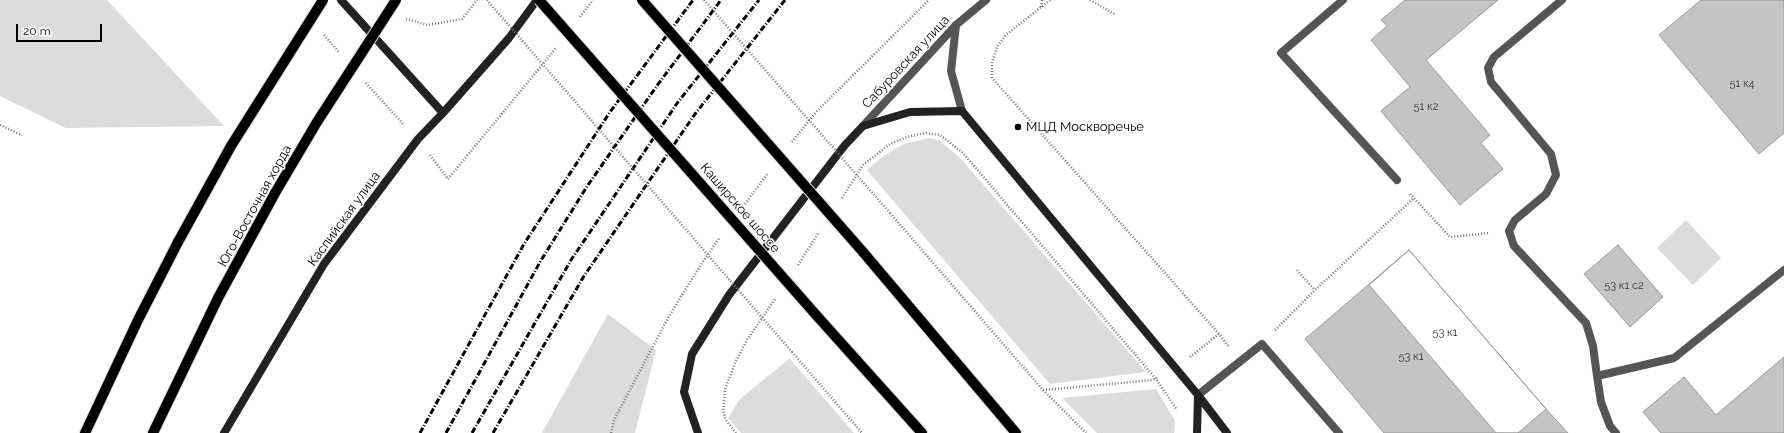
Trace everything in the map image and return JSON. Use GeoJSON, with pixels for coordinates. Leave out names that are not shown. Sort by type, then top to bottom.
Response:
{"type":"FeatureCollection","features":[{"type":"Feature","properties":{"kind":"main road"},"geometry":{"type":"LineString","coordinates":[[85,433],[138,320],[178,242],[231,146],[323,0]]}},
{"type":"Feature","properties":{"kind":"main road"},"geometry":{"type":"LineString","coordinates":[[341,0],[443,113]]}},
{"type":"Feature","properties":{"kind":"main road","name":"Юго-Восточная хорда"},"geometry":{"type":"LineString","coordinates":[[153,433],[218,298],[275,193],[317,122],[396,0]]}},
{"type":"Feature","properties":{"kind":"main road","name":"Каспийская улица"},"geometry":{"type":"LineString","coordinates":[[224,433],[324,264],[418,139],[509,38],[538,0]]}},
{"type":"Feature","properties":{"kind":"main road","name":"Каширское шоссе"},"geometry":{"type":"LineString","coordinates":[[538,0],[922,433]]}},
{"type":"Feature","properties":{"kind":"main road"},"geometry":{"type":"LineString","coordinates":[[642,0],[863,252],[1016,433]]}},
{"type":"Feature","properties":{"kind":"main road"},"geometry":{"type":"LineString","coordinates":[[698,433],[684,392],[692,354],[729,295],[845,145],[863,126],[910,112],[962,111],[1175,367],[1227,433]]}},
{"type":"Feature","properties":{"kind":"main road"},"geometry":{"type":"LineString","coordinates":[[1197,433],[1198,395]]}},
{"type":"Feature","properties":{"kind":"street","name":"Сабуровская улица"},"geometry":{"type":"LineString","coordinates":[[863,126],[956,26],[986,0]]}},
{"type":"Feature","properties":{"kind":"street"},"geometry":{"type":"LineString","coordinates":[[1343,0],[1281,53],[1397,180]]}},
{"type":"Feature","properties":{"kind":"street"},"geometry":{"type":"LineString","coordinates":[[1562,0],[1494,56],[1488,68],[1491,82],[1551,154],[1556,175],[1546,194],[1516,220],[1509,231],[1514,246],[1586,323],[1594,346],[1601,402],[1610,426],[1616,433]]}},
{"type":"Feature","properties":{"kind":"street"},"geometry":{"type":"LineString","coordinates":[[956,26],[951,71],[962,111]]}},
{"type":"Feature","properties":{"kind":"street"},"geometry":{"type":"LineString","coordinates":[[1597,376],[1674,358],[1784,270]]}},
{"type":"Feature","properties":{"kind":"street"},"geometry":{"type":"LineString","coordinates":[[1198,395],[1262,344],[1338,433]]}},
{"type":"Feature","properties":{"kind":"path"},"geometry":{"type":"LineString","coordinates":[[405,18],[428,25],[462,19],[477,0]]}},
{"type":"Feature","properties":{"kind":"path"},"geometry":{"type":"LineString","coordinates":[[487,0],[862,433]]}},
{"type":"Feature","properties":{"kind":"path"},"geometry":{"type":"LineString","coordinates":[[579,18],[593,0]]}},
{"type":"Feature","properties":{"kind":"path"},"geometry":{"type":"LineString","coordinates":[[704,0],[1043,390],[1086,433]]}},
{"type":"Feature","properties":{"kind":"path"},"geometry":{"type":"LineString","coordinates":[[788,148],[816,112],[929,0]]}},
{"type":"Feature","properties":{"kind":"path"},"geometry":{"type":"LineString","coordinates":[[1042,0],[1042,7]]}},
{"type":"Feature","properties":{"kind":"path"},"geometry":{"type":"LineString","coordinates":[[1050,0],[1006,35],[997,47],[992,63],[992,78],[1219,334],[1241,361]]}},
{"type":"Feature","properties":{"kind":"path"},"geometry":{"type":"LineString","coordinates":[[1090,0],[1116,15]]}},
{"type":"Feature","properties":{"kind":"path"},"geometry":{"type":"LineString","coordinates":[[320,30],[341,55]]}},
{"type":"Feature","properties":{"kind":"path"},"geometry":{"type":"LineString","coordinates":[[362,79],[388,109],[418,139],[448,179],[561,42]]}},
{"type":"Feature","properties":{"kind":"path"},"geometry":{"type":"LineString","coordinates":[[0,125],[22,136]]}},
{"type":"Feature","properties":{"kind":"path"},"geometry":{"type":"LineString","coordinates":[[838,204],[863,165],[890,144],[907,137],[925,133],[940,135],[963,153],[1156,379],[1180,415]]}},
{"type":"Feature","properties":{"kind":"path"},"geometry":{"type":"LineString","coordinates":[[742,208],[770,172]]}},
{"type":"Feature","properties":{"kind":"path"},"geometry":{"type":"LineString","coordinates":[[1397,180],[1450,237],[1509,231]]}},
{"type":"Feature","properties":{"kind":"path"},"geometry":{"type":"LineString","coordinates":[[1262,344],[1315,290],[1414,198]]}},
{"type":"Feature","properties":{"kind":"path"},"geometry":{"type":"LineString","coordinates":[[795,269],[821,230]]}},
{"type":"Feature","properties":{"kind":"path"},"geometry":{"type":"LineString","coordinates":[[611,433],[614,420],[668,318],[702,263],[724,232]]}},
{"type":"Feature","properties":{"kind":"path"},"geometry":{"type":"LineString","coordinates":[[1297,270],[1315,290]]}},
{"type":"Feature","properties":{"kind":"path"},"geometry":{"type":"LineString","coordinates":[[736,433],[726,420],[723,411],[725,389],[736,361],[747,340],[778,295]]}},
{"type":"Feature","properties":{"kind":"path"},"geometry":{"type":"LineString","coordinates":[[1043,390],[1156,379],[1175,367],[1219,334]]}},
{"type":"Feature","properties":{"kind":"shaded area"},"geometry":{"type":"Polygon","coordinates":[[[0,0],[107,0],[224,126],[66,128],[0,96],[0,0]]]}},
{"type":"Feature","properties":{"kind":"shaded area"},"geometry":{"type":"Polygon","coordinates":[[[929,138],[939,140],[961,159],[1146,372],[1050,384],[867,170],[883,156],[904,144],[929,138]]]}},
{"type":"Feature","properties":{"kind":"shaded area"},"geometry":{"type":"Polygon","coordinates":[[[1686,220],[1721,258],[1693,285],[1657,248],[1686,220]]]}},
{"type":"Feature","properties":{"kind":"shaded area"},"geometry":{"type":"Polygon","coordinates":[[[608,314],[656,350],[635,433],[542,433],[608,314]]]}},
{"type":"Feature","properties":{"kind":"shaded area"},"geometry":{"type":"Polygon","coordinates":[[[789,359],[854,433],[741,433],[728,418],[740,399],[789,359]]]}},
{"type":"Feature","properties":{"kind":"shaded area"},"geometry":{"type":"Polygon","coordinates":[[[1156,389],[1175,421],[1174,433],[1097,433],[1062,398],[1156,389]]]}},
{"type":"Feature","properties":{"kind":"building"},"geometry":{"type":"Polygon","coordinates":[[[1405,0],[1498,0],[1426,60],[1490,135],[1481,143],[1503,169],[1460,205],[1381,111],[1410,87],[1371,40],[1387,26],[1381,20],[1405,0]]]}},
{"type":"Feature","properties":{"kind":"building"},"geometry":{"type":"Polygon","coordinates":[[[1701,0],[1784,0],[1784,133],[1759,154],[1659,35],[1701,0]]]}},
{"type":"Feature","properties":{"kind":"building"},"geometry":{"type":"Polygon","coordinates":[[[1618,245],[1663,297],[1630,327],[1584,274],[1618,245]]]}},
{"type":"Feature","properties":{"kind":"building"},"geometry":{"type":"Polygon","coordinates":[[[1409,250],[1546,409],[1518,433],[1496,433],[1369,285],[1409,250]]]}},
{"type":"Feature","properties":{"kind":"building"},"geometry":{"type":"Polygon","coordinates":[[[1409,250],[1568,433],[1384,433],[1305,339],[1409,250]]]}},
{"type":"Feature","properties":{"kind":"building"},"geometry":{"type":"Polygon","coordinates":[[[1784,357],[1784,433],[1661,433],[1643,412],[1684,377],[1716,415],[1784,357]]]}},
{"type":"Feature","properties":{"kind":"railway"},"geometry":{"type":"LineString","coordinates":[[420,433],[524,244],[610,112],[693,0]]}},
{"type":"Feature","properties":{"kind":"railway"},"geometry":{"type":"LineString","coordinates":[[446,433],[540,262],[586,188],[656,87],[721,0]]}},
{"type":"Feature","properties":{"kind":"railway"},"geometry":{"type":"LineString","coordinates":[[472,433],[571,260],[678,102],[759,0]]}},
{"type":"Feature","properties":{"kind":"railway"},"geometry":{"type":"LineString","coordinates":[[493,433],[584,276],[695,114],[785,0]]}},
{"type":"Feature","properties":{"kind":"place","name":"МЦД Москворечье"},"geometry":{"type":"Point","coordinates":[1018,127]}}]}
